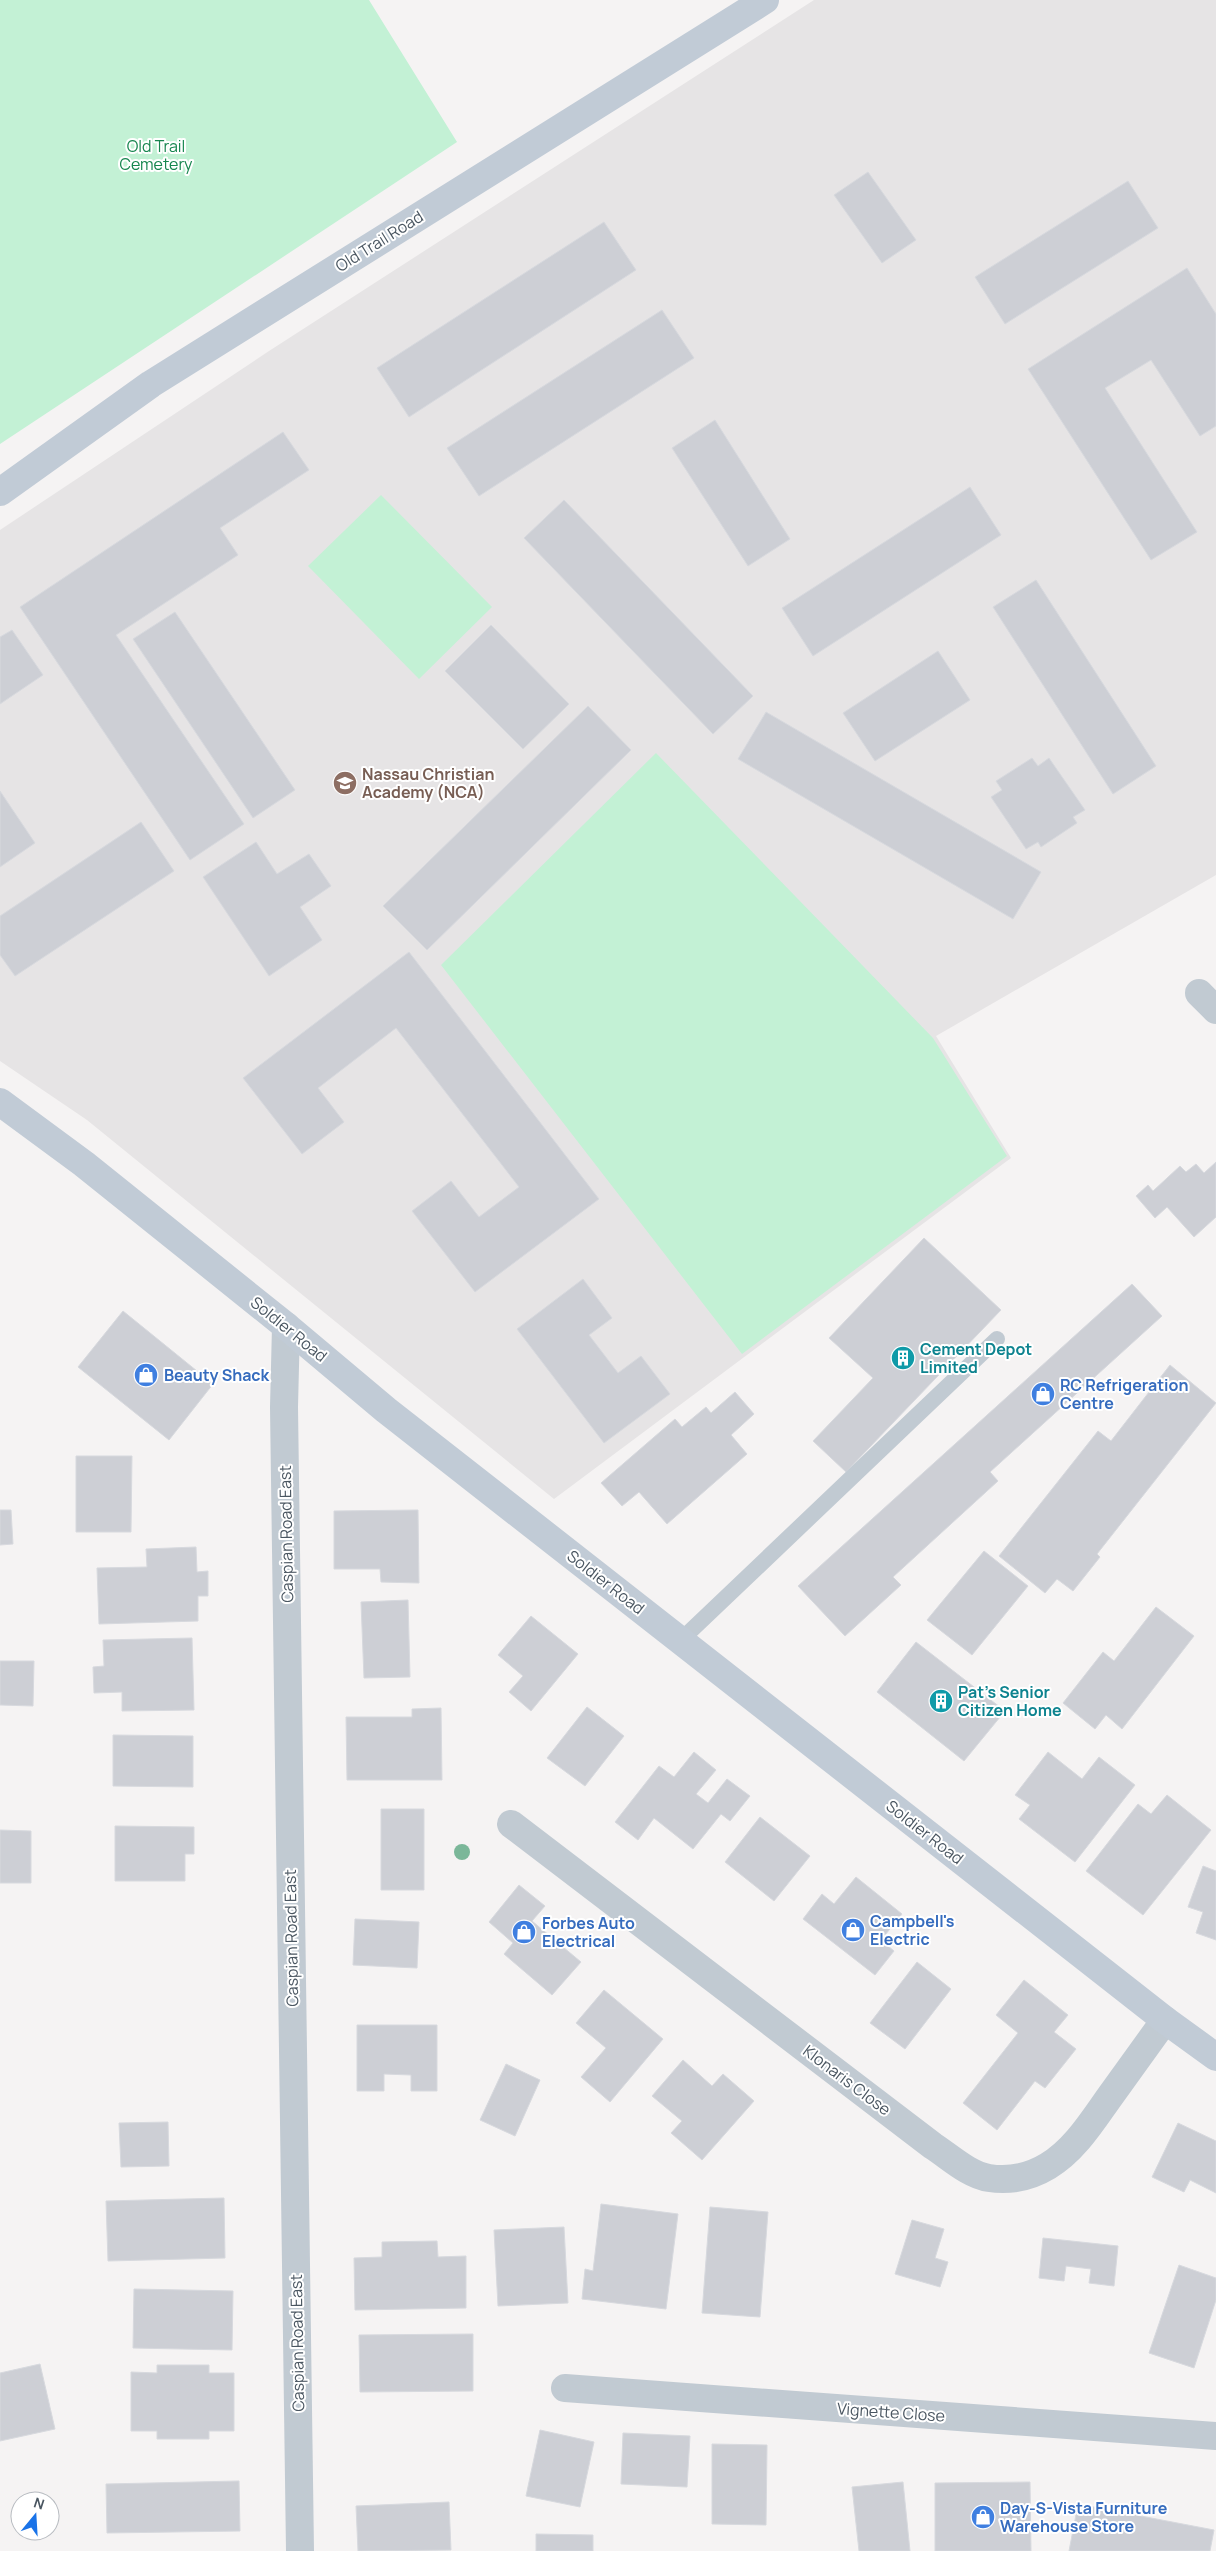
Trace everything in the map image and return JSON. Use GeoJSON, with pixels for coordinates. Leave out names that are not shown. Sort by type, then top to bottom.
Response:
{"type":"FeatureCollection","features":[{"type":"Feature","properties":{"kind":"main road","name":"Old Trail Road"},"geometry":{"type":"LineString","coordinates":[[0,492],[151,384],[765,0]]}},
{"type":"Feature","properties":{"kind":"main road","name":"Soldier Road"},"geometry":{"type":"LineString","coordinates":[[0,1102],[84,1164],[286,1326],[386,1410],[1165,2020],[1216,2057]]}},
{"type":"Feature","properties":{"kind":"street","name":"Caspian Road East"},"geometry":{"type":"LineString","coordinates":[[286,1326],[284,1407],[300,2551]]}},
{"type":"Feature","properties":{"kind":"street","name":"Klonaris Close"},"geometry":{"type":"LineString","coordinates":[[511,1824],[933,2146],[970,2171],[987,2178],[1009,2180],[1028,2176],[1049,2166],[1066,2152],[1084,2133],[1165,2020]]}},
{"type":"Feature","properties":{"kind":"street","name":"Vignette Close"},"geometry":{"type":"LineString","coordinates":[[565,2388],[1216,2436]]}},
{"type":"Feature","properties":{"kind":"lane"},"geometry":{"type":"LineString","coordinates":[[681,1640],[997,1339]]}},
{"type":"Feature","properties":{"kind":"shaded area"},"geometry":{"type":"Polygon","coordinates":[[[814,0],[1216,0],[1216,875],[936,1036],[1011,1158],[554,1499],[87,1120],[0,1061],[0,530],[269,351],[814,0]]]}},
{"type":"Feature","properties":{"kind":"green space","name":"Old Trail Cemetery"},"geometry":{"type":"Polygon","coordinates":[[[0,0],[369,0],[457,142],[0,444],[0,0]]]}},
{"type":"Feature","properties":{"kind":"green space"},"geometry":{"type":"Polygon","coordinates":[[[381,495],[492,607],[419,679],[308,566],[381,495]]]}},
{"type":"Feature","properties":{"kind":"green space"},"geometry":{"type":"Polygon","coordinates":[[[656,753],[933,1038],[1007,1156],[742,1354],[441,965],[656,753]]]}},
{"type":"Feature","properties":{"kind":"building"},"geometry":{"type":"Polygon","coordinates":[[[868,172],[916,240],[882,263],[834,195],[868,172]]]}},
{"type":"Feature","properties":{"kind":"building"},"geometry":{"type":"Polygon","coordinates":[[[1128,181],[1158,228],[1005,324],[975,277],[1128,181]]]}},
{"type":"Feature","properties":{"kind":"building"},"geometry":{"type":"Polygon","coordinates":[[[604,222],[636,270],[409,417],[377,368],[604,222]]]}},
{"type":"Feature","properties":{"kind":"building"},"geometry":{"type":"Polygon","coordinates":[[[1187,268],[1216,314],[1216,426],[1200,436],[1151,360],[1105,388],[1197,532],[1151,560],[1028,369],[1187,268]]]}},
{"type":"Feature","properties":{"kind":"building"},"geometry":{"type":"Polygon","coordinates":[[[662,310],[694,358],[479,496],[447,448],[662,310]]]}},
{"type":"Feature","properties":{"kind":"building"},"geometry":{"type":"Polygon","coordinates":[[[715,420],[790,539],[748,566],[672,448],[715,420]]]}},
{"type":"Feature","properties":{"kind":"building"},"geometry":{"type":"Polygon","coordinates":[[[283,432],[309,470],[220,528],[238,555],[116,635],[244,824],[190,860],[20,607],[283,432]]]}},
{"type":"Feature","properties":{"kind":"building"},"geometry":{"type":"Polygon","coordinates":[[[970,487],[1001,535],[813,656],[782,608],[970,487]]]}},
{"type":"Feature","properties":{"kind":"building"},"geometry":{"type":"Polygon","coordinates":[[[564,500],[753,696],[713,734],[524,538],[564,500]]]}},
{"type":"Feature","properties":{"kind":"building"},"geometry":{"type":"Polygon","coordinates":[[[1036,580],[1156,766],[1113,794],[993,607],[1036,580]]]}},
{"type":"Feature","properties":{"kind":"building"},"geometry":{"type":"Polygon","coordinates":[[[175,612],[295,790],[253,818],[133,639],[175,612]]]}},
{"type":"Feature","properties":{"kind":"building"},"geometry":{"type":"Polygon","coordinates":[[[491,625],[569,704],[523,749],[445,671],[491,625]]]}},
{"type":"Feature","properties":{"kind":"building"},"geometry":{"type":"Polygon","coordinates":[[[12,630],[43,675],[0,704],[0,637],[12,630]]]}},
{"type":"Feature","properties":{"kind":"building"},"geometry":{"type":"Polygon","coordinates":[[[938,651],[970,700],[875,761],[843,713],[938,651]]]}},
{"type":"Feature","properties":{"kind":"building"},"geometry":{"type":"Polygon","coordinates":[[[588,706],[631,750],[427,950],[383,906],[588,706]]]}},
{"type":"Feature","properties":{"kind":"building"},"geometry":{"type":"Polygon","coordinates":[[[766,712],[1041,872],[1013,919],[738,759],[766,712]]]}},
{"type":"Feature","properties":{"kind":"building"},"geometry":{"type":"Polygon","coordinates":[[[1032,758],[1038,766],[1049,758],[1085,810],[1073,817],[1077,823],[1041,847],[1038,842],[1026,849],[991,797],[1002,790],[996,781],[1032,758]]]}},
{"type":"Feature","properties":{"kind":"building"},"geometry":{"type":"Polygon","coordinates":[[[0,791],[35,843],[0,867],[0,791]]]}},
{"type":"Feature","properties":{"kind":"building"},"geometry":{"type":"Polygon","coordinates":[[[141,822],[174,871],[15,976],[0,955],[0,916],[141,822]]]}},
{"type":"Feature","properties":{"kind":"building"},"geometry":{"type":"Polygon","coordinates":[[[256,842],[277,874],[309,854],[331,886],[300,907],[322,940],[269,976],[203,877],[256,842]]]}},
{"type":"Feature","properties":{"kind":"building"},"geometry":{"type":"Polygon","coordinates":[[[409,952],[599,1199],[475,1292],[412,1211],[451,1181],[479,1217],[519,1187],[396,1028],[318,1088],[344,1122],[302,1154],[243,1078],[409,952]]]}},
{"type":"Feature","properties":{"kind":"building"},"geometry":{"type":"Polygon","coordinates":[[[1216,1162],[1216,1217],[1194,1237],[1167,1207],[1155,1218],[1136,1196],[1148,1185],[1153,1191],[1180,1166],[1186,1172],[1196,1164],[1204,1173],[1216,1162]]]}},
{"type":"Feature","properties":{"kind":"building","name":"Cement Depot Limited"},"geometry":{"type":"Polygon","coordinates":[[[924,1238],[1001,1310],[846,1472],[813,1441],[873,1378],[829,1338],[924,1238]]]}},
{"type":"Feature","properties":{"kind":"building"},"geometry":{"type":"Polygon","coordinates":[[[583,1279],[612,1318],[589,1335],[618,1373],[641,1356],[670,1394],[604,1443],[517,1329],[583,1279]]]}},
{"type":"Feature","properties":{"kind":"building","name":"RC Refrigeration Centre"},"geometry":{"type":"Polygon","coordinates":[[[1132,1284],[1162,1316],[990,1472],[998,1481],[893,1577],[901,1585],[845,1636],[798,1586],[1132,1284]]]}},
{"type":"Feature","properties":{"kind":"building","name":"Beauty Shack"},"geometry":{"type":"Polygon","coordinates":[[[123,1311],[213,1384],[169,1440],[78,1367],[123,1311]]]}},
{"type":"Feature","properties":{"kind":"building"},"geometry":{"type":"Polygon","coordinates":[[[1170,1365],[1216,1403],[1097,1554],[1100,1557],[1073,1591],[1057,1579],[1045,1593],[999,1556],[1098,1431],[1111,1441],[1170,1365]]]}},
{"type":"Feature","properties":{"kind":"building"},"geometry":{"type":"Polygon","coordinates":[[[735,1392],[754,1414],[731,1435],[747,1454],[667,1524],[639,1492],[622,1506],[601,1483],[675,1419],[682,1427],[706,1407],[711,1413],[735,1392]]]}},
{"type":"Feature","properties":{"kind":"building"},"geometry":{"type":"Polygon","coordinates":[[[76,1456],[132,1456],[131,1532],[76,1532],[76,1456]]]}},
{"type":"Feature","properties":{"kind":"building"},"geometry":{"type":"Polygon","coordinates":[[[0,1510],[11,1510],[13,1544],[0,1545],[0,1510]]]}},
{"type":"Feature","properties":{"kind":"building"},"geometry":{"type":"Polygon","coordinates":[[[418,1510],[419,1583],[381,1582],[380,1569],[334,1569],[334,1511],[418,1510]]]}},
{"type":"Feature","properties":{"kind":"building"},"geometry":{"type":"Polygon","coordinates":[[[196,1547],[197,1572],[208,1571],[208,1596],[198,1596],[198,1621],[99,1624],[97,1568],[147,1567],[146,1549],[196,1547]]]}},
{"type":"Feature","properties":{"kind":"building","name":"Pat's Senior Citizen Home"},"geometry":{"type":"Polygon","coordinates":[[[984,1551],[1028,1586],[972,1655],[927,1620],[984,1551]]]}},
{"type":"Feature","properties":{"kind":"building"},"geometry":{"type":"Polygon","coordinates":[[[408,1600],[410,1677],[364,1678],[361,1602],[408,1600]]]}},
{"type":"Feature","properties":{"kind":"building"},"geometry":{"type":"Polygon","coordinates":[[[1156,1607],[1194,1636],[1122,1729],[1106,1715],[1095,1729],[1063,1703],[1103,1652],[1114,1661],[1156,1607]]]}},
{"type":"Feature","properties":{"kind":"building"},"geometry":{"type":"Polygon","coordinates":[[[531,1616],[578,1654],[531,1711],[509,1692],[523,1676],[498,1655],[531,1616]]]}},
{"type":"Feature","properties":{"kind":"building"},"geometry":{"type":"Polygon","coordinates":[[[192,1638],[194,1710],[122,1711],[122,1692],[94,1693],[93,1667],[104,1666],[103,1640],[192,1638]]]}},
{"type":"Feature","properties":{"kind":"building","name":"Pat's Senior Citizen Home"},"geometry":{"type":"Polygon","coordinates":[[[916,1642],[1005,1711],[964,1761],[877,1692],[916,1642]]]}},
{"type":"Feature","properties":{"kind":"building"},"geometry":{"type":"Polygon","coordinates":[[[0,1661],[34,1661],[33,1706],[0,1705],[0,1661]]]}},
{"type":"Feature","properties":{"kind":"building"},"geometry":{"type":"Polygon","coordinates":[[[587,1707],[624,1736],[585,1786],[547,1758],[587,1707]]]}},
{"type":"Feature","properties":{"kind":"building"},"geometry":{"type":"Polygon","coordinates":[[[441,1708],[442,1780],[347,1780],[346,1717],[412,1717],[412,1709],[441,1708]]]}},
{"type":"Feature","properties":{"kind":"building"},"geometry":{"type":"Polygon","coordinates":[[[113,1735],[193,1736],[193,1787],[113,1786],[113,1735]]]}},
{"type":"Feature","properties":{"kind":"building"},"geometry":{"type":"Polygon","coordinates":[[[694,1752],[716,1770],[696,1794],[708,1803],[727,1779],[750,1796],[730,1821],[721,1814],[693,1849],[654,1818],[638,1840],[615,1822],[659,1766],[674,1777],[694,1752]]]}},
{"type":"Feature","properties":{"kind":"building"},"geometry":{"type":"Polygon","coordinates":[[[1048,1752],[1082,1779],[1099,1757],[1135,1785],[1075,1862],[1019,1819],[1030,1805],[1015,1795],[1048,1752]]]}},
{"type":"Feature","properties":{"kind":"building"},"geometry":{"type":"Polygon","coordinates":[[[1167,1795],[1211,1830],[1143,1915],[1086,1871],[1138,1804],[1151,1814],[1167,1795]]]}},
{"type":"Feature","properties":{"kind":"building"},"geometry":{"type":"Polygon","coordinates":[[[381,1809],[424,1809],[424,1890],[381,1890],[381,1809]]]}},
{"type":"Feature","properties":{"kind":"building"},"geometry":{"type":"Polygon","coordinates":[[[760,1817],[810,1856],[774,1901],[725,1862],[760,1817]]]}},
{"type":"Feature","properties":{"kind":"building"},"geometry":{"type":"Polygon","coordinates":[[[115,1826],[194,1827],[194,1854],[185,1854],[185,1881],[115,1881],[115,1826]]]}},
{"type":"Feature","properties":{"kind":"building"},"geometry":{"type":"Polygon","coordinates":[[[0,1830],[31,1831],[31,1883],[0,1883],[0,1830]]]}},
{"type":"Feature","properties":{"kind":"building"},"geometry":{"type":"Polygon","coordinates":[[[1203,1866],[1216,1871],[1216,1940],[1196,1933],[1203,1912],[1188,1907],[1203,1866]]]}},
{"type":"Feature","properties":{"kind":"building","name":"Campbell's Electric"},"geometry":{"type":"Polygon","coordinates":[[[856,1877],[902,1914],[881,1940],[894,1951],[875,1975],[803,1919],[822,1894],[834,1904],[856,1877]]]}},
{"type":"Feature","properties":{"kind":"building","name":"Forbes Auto Electrical"},"geometry":{"type":"Polygon","coordinates":[[[519,1885],[545,1906],[532,1921],[581,1962],[552,1995],[504,1954],[513,1943],[489,1922],[519,1885]]]}},
{"type":"Feature","properties":{"kind":"building"},"geometry":{"type":"Polygon","coordinates":[[[355,1919],[419,1922],[417,1968],[353,1965],[355,1919]]]}},
{"type":"Feature","properties":{"kind":"building"},"geometry":{"type":"Polygon","coordinates":[[[917,1962],[951,1989],[905,2049],[870,2023],[917,1962]]]}},
{"type":"Feature","properties":{"kind":"building"},"geometry":{"type":"Polygon","coordinates":[[[1024,1980],[1068,2015],[1054,2032],[1076,2049],[1045,2088],[1035,2081],[997,2130],[963,2103],[1018,2033],[996,2015],[1024,1980]]]}},
{"type":"Feature","properties":{"kind":"building"},"geometry":{"type":"Polygon","coordinates":[[[604,1990],[663,2039],[610,2102],[581,2077],[606,2048],[576,2023],[604,1990]]]}},
{"type":"Feature","properties":{"kind":"building"},"geometry":{"type":"Polygon","coordinates":[[[357,2025],[437,2025],[437,2091],[411,2091],[411,2075],[384,2074],[384,2091],[357,2091],[357,2025]]]}},
{"type":"Feature","properties":{"kind":"building"},"geometry":{"type":"Polygon","coordinates":[[[683,2060],[712,2086],[723,2074],[754,2101],[702,2160],[671,2133],[682,2121],[652,2096],[683,2060]]]}},
{"type":"Feature","properties":{"kind":"building"},"geometry":{"type":"Polygon","coordinates":[[[506,2064],[540,2080],[515,2136],[480,2120],[506,2064]]]}},
{"type":"Feature","properties":{"kind":"building"},"geometry":{"type":"Polygon","coordinates":[[[168,2122],[169,2166],[121,2167],[119,2123],[168,2122]]]}},
{"type":"Feature","properties":{"kind":"building"},"geometry":{"type":"Polygon","coordinates":[[[1178,2123],[1216,2141],[1216,2193],[1190,2180],[1184,2192],[1152,2177],[1178,2123]]]}},
{"type":"Feature","properties":{"kind":"building"},"geometry":{"type":"Polygon","coordinates":[[[224,2198],[225,2258],[108,2261],[106,2201],[224,2198]]]}},
{"type":"Feature","properties":{"kind":"building"},"geometry":{"type":"Polygon","coordinates":[[[601,2204],[678,2214],[666,2309],[582,2299],[585,2269],[593,2271],[601,2204]]]}},
{"type":"Feature","properties":{"kind":"building"},"geometry":{"type":"Polygon","coordinates":[[[710,2207],[768,2212],[760,2317],[702,2313],[710,2207]]]}},
{"type":"Feature","properties":{"kind":"building"},"geometry":{"type":"Polygon","coordinates":[[[912,2220],[944,2229],[935,2258],[948,2262],[940,2287],[895,2274],[912,2220]]]}},
{"type":"Feature","properties":{"kind":"building"},"geometry":{"type":"Polygon","coordinates":[[[564,2227],[568,2303],[498,2306],[494,2230],[564,2227]]]}},
{"type":"Feature","properties":{"kind":"building"},"geometry":{"type":"Polygon","coordinates":[[[1043,2238],[1118,2246],[1114,2286],[1089,2283],[1091,2269],[1066,2266],[1064,2281],[1039,2278],[1043,2238]]]}},
{"type":"Feature","properties":{"kind":"building"},"geometry":{"type":"Polygon","coordinates":[[[437,2241],[438,2257],[466,2256],[466,2308],[355,2310],[354,2258],[382,2257],[382,2242],[437,2241]]]}},
{"type":"Feature","properties":{"kind":"building"},"geometry":{"type":"Polygon","coordinates":[[[1179,2265],[1216,2278],[1216,2300],[1194,2368],[1149,2353],[1179,2265]]]}},
{"type":"Feature","properties":{"kind":"building"},"geometry":{"type":"Polygon","coordinates":[[[134,2289],[233,2291],[232,2350],[133,2348],[134,2289]]]}},
{"type":"Feature","properties":{"kind":"building"},"geometry":{"type":"Polygon","coordinates":[[[473,2334],[473,2391],[360,2392],[359,2335],[473,2334]]]}},
{"type":"Feature","properties":{"kind":"building"},"geometry":{"type":"Polygon","coordinates":[[[40,2364],[55,2429],[0,2441],[0,2373],[40,2364]]]}},
{"type":"Feature","properties":{"kind":"building"},"geometry":{"type":"Polygon","coordinates":[[[157,2365],[209,2365],[209,2373],[234,2373],[234,2431],[209,2431],[209,2439],[157,2439],[157,2431],[131,2431],[131,2372],[157,2373],[157,2365]]]}},
{"type":"Feature","properties":{"kind":"building"},"geometry":{"type":"Polygon","coordinates":[[[540,2430],[594,2442],[580,2507],[526,2496],[540,2430]]]}},
{"type":"Feature","properties":{"kind":"building"},"geometry":{"type":"Polygon","coordinates":[[[623,2433],[690,2436],[687,2487],[621,2484],[623,2433]]]}},
{"type":"Feature","properties":{"kind":"building"},"geometry":{"type":"Polygon","coordinates":[[[712,2444],[767,2445],[766,2525],[712,2524],[712,2444]]]}},
{"type":"Feature","properties":{"kind":"building"},"geometry":{"type":"Polygon","coordinates":[[[239,2481],[240,2531],[107,2533],[106,2484],[239,2481]]]}},
{"type":"Feature","properties":{"kind":"building"},"geometry":{"type":"Polygon","coordinates":[[[903,2482],[910,2551],[859,2551],[852,2487],[903,2482]]]}},
{"type":"Feature","properties":{"kind":"building","name":"Day-S-Vista Furniture Warehouse Store"},"geometry":{"type":"Polygon","coordinates":[[[1030,2482],[1031,2551],[935,2551],[935,2483],[1030,2482]]]}},
{"type":"Feature","properties":{"kind":"building"},"geometry":{"type":"Polygon","coordinates":[[[449,2502],[451,2550],[358,2551],[356,2506],[449,2502]]]}},
{"type":"Feature","properties":{"kind":"building"},"geometry":{"type":"Polygon","coordinates":[[[1078,2504],[1214,2530],[1210,2551],[1069,2551],[1078,2504]]]}},
{"type":"Feature","properties":{"kind":"building"},"geometry":{"type":"Polygon","coordinates":[[[536,2534],[593,2535],[593,2551],[536,2551],[536,2534]]]}},
{"type":"Feature","properties":{"kind":"place","name":"Nassau Christian Academy (NCA)"},"geometry":{"type":"Point","coordinates":[345,783]}},
{"type":"Feature","properties":{"kind":"place","name":"Cement Depot Limited"},"geometry":{"type":"Point","coordinates":[903,1358]}},
{"type":"Feature","properties":{"kind":"place","name":"Beauty Shack"},"geometry":{"type":"Point","coordinates":[146,1375]}},
{"type":"Feature","properties":{"kind":"place","name":"RC Refrigeration Centre"},"geometry":{"type":"Point","coordinates":[1043,1394]}},
{"type":"Feature","properties":{"kind":"place","name":"Pat's Senior Citizen Home"},"geometry":{"type":"Point","coordinates":[941,1701]}},
{"type":"Feature","properties":{"kind":"place","name":"Campbell's Electric"},"geometry":{"type":"Point","coordinates":[853,1930]}},
{"type":"Feature","properties":{"kind":"place","name":"Forbes Auto Electrical"},"geometry":{"type":"Point","coordinates":[524,1932]}},
{"type":"Feature","properties":{"kind":"place","name":"Day-S-Vista Furniture Warehouse Store"},"geometry":{"type":"Point","coordinates":[983,2517]}}]}
